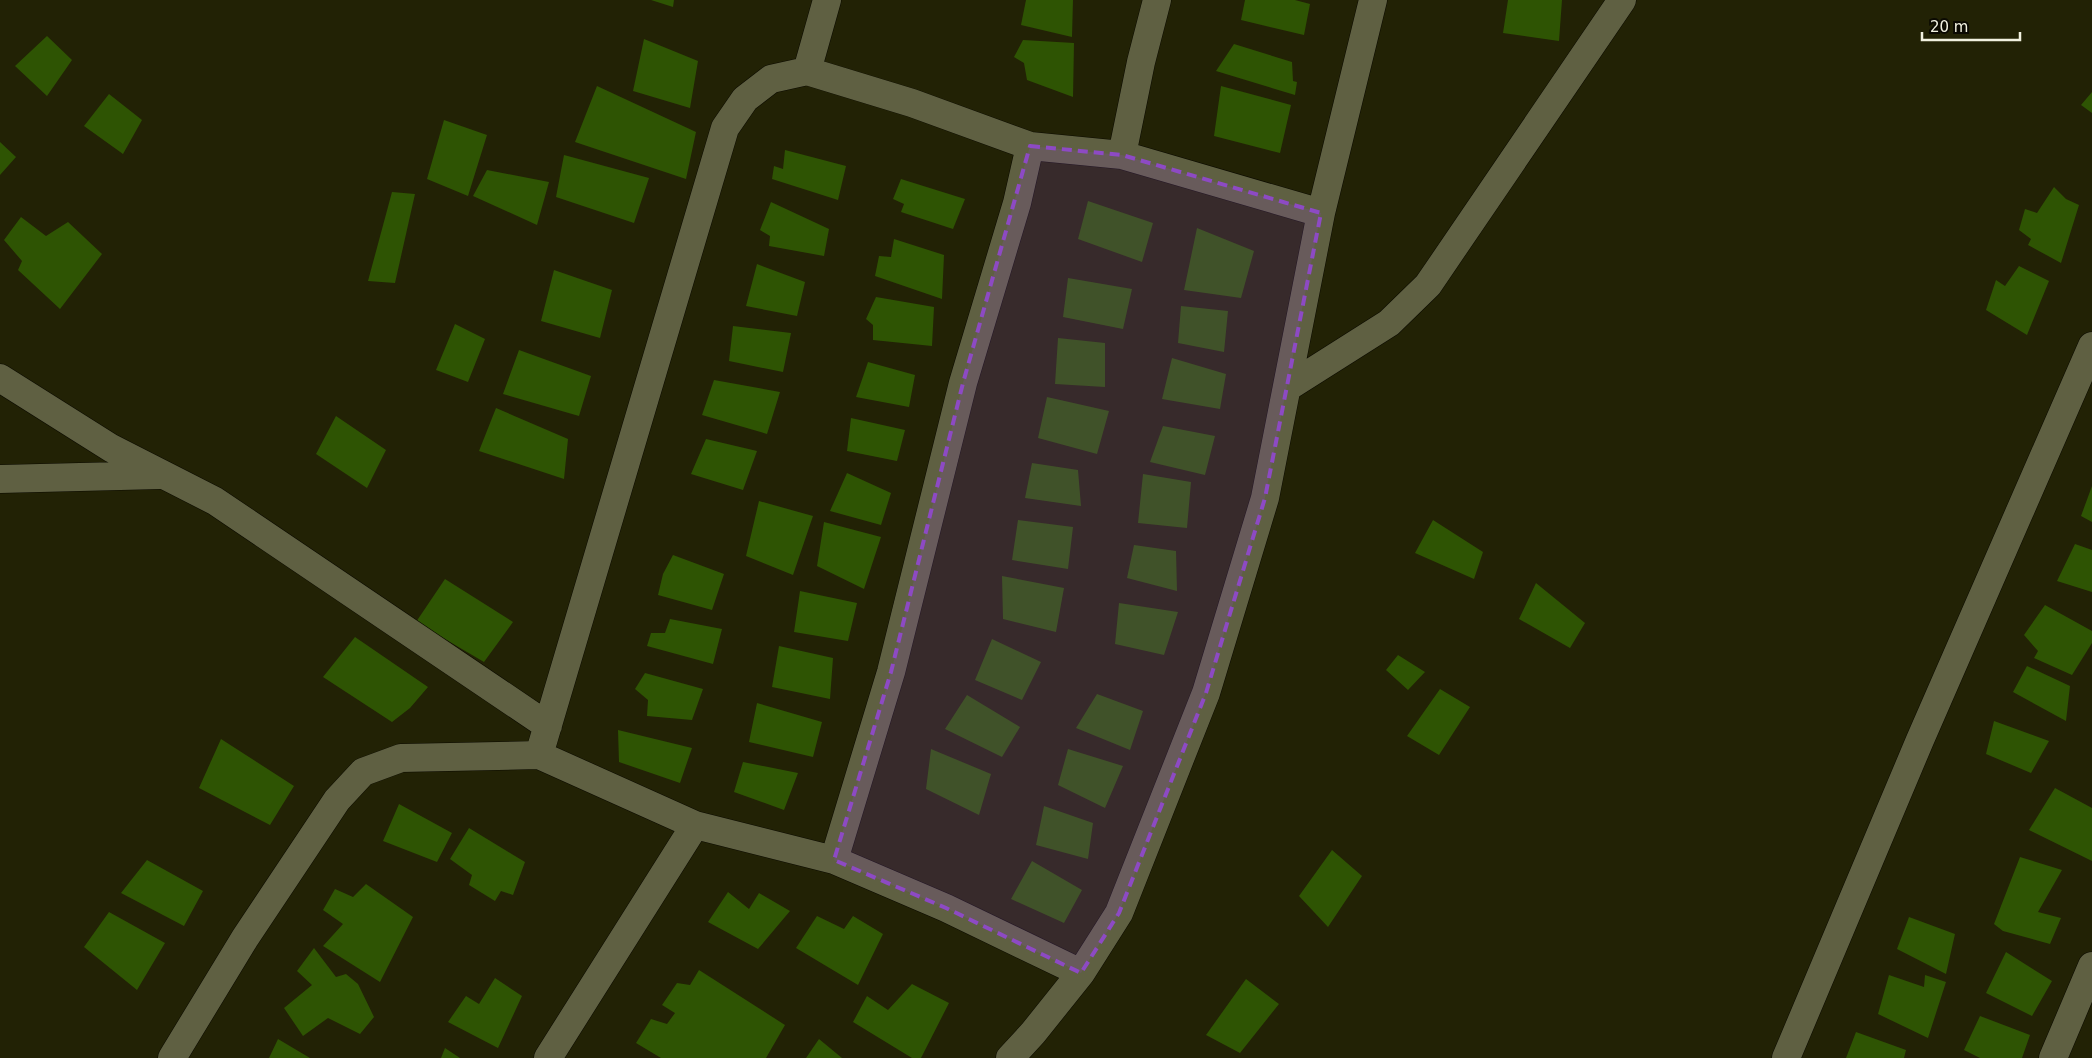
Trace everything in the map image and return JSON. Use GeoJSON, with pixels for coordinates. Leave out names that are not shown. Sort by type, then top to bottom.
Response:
{"type":"FeatureCollection","features":[{"type":"Feature","properties":{"kind":"street"},"geometry":{"type":"LineString","coordinates":[[807,71],[827,0]]}},
{"type":"Feature","properties":{"kind":"street"},"geometry":{"type":"LineString","coordinates":[[1122,155],[1141,62],[1157,0]]}},
{"type":"Feature","properties":{"kind":"street"},"geometry":{"type":"LineString","coordinates":[[1010,1058],[1033,1034],[1080,973],[1119,913],[1206,693],[1265,498],[1321,213],[1372,0]]}},
{"type":"Feature","properties":{"kind":"street"},"geometry":{"type":"LineString","coordinates":[[1288,386],[1390,323],[1428,285],[1622,0]]}},
{"type":"Feature","properties":{"kind":"street"},"geometry":{"type":"LineString","coordinates":[[539,755],[725,128],[746,100],[771,79],[807,71],[912,103],[1030,146],[1122,155],[1321,213]]}},
{"type":"Feature","properties":{"kind":"street"},"geometry":{"type":"LineString","coordinates":[[834,860],[891,672],[964,383],[1017,203],[1030,146]]}},
{"type":"Feature","properties":{"kind":"street"},"geometry":{"type":"LineString","coordinates":[[1786,1058],[1924,730],[2090,354]]}},
{"type":"Feature","properties":{"kind":"street"},"geometry":{"type":"LineString","coordinates":[[0,378],[111,448],[215,501],[548,726]]}},
{"type":"Feature","properties":{"kind":"street"},"geometry":{"type":"LineString","coordinates":[[0,480],[164,475]]}},
{"type":"Feature","properties":{"kind":"street"},"geometry":{"type":"LineString","coordinates":[[172,1058],[245,938],[337,800],[363,772],[401,758],[539,755],[695,825],[834,860],[946,908],[1080,973]]}},
{"type":"Feature","properties":{"kind":"street"},"geometry":{"type":"LineString","coordinates":[[548,1058],[695,825]]}},
{"type":"Feature","properties":{"kind":"street"},"geometry":{"type":"LineString","coordinates":[[2053,1058],[2092,966]]}},
{"type":"Feature","properties":{"kind":"highlighted area"},"geometry":{"type":"Polygon","coordinates":[[[1030,146],[1122,155],[1321,213],[1265,498],[1206,693],[1119,913],[1081,973],[946,908],[834,860],[891,672],[963,383],[1030,146]]]}},
{"type":"Feature","properties":{"kind":"building"},"geometry":{"type":"Polygon","coordinates":[[[651,0],[674,0],[673,7],[651,0]]]}},
{"type":"Feature","properties":{"kind":"building"},"geometry":{"type":"Polygon","coordinates":[[[1026,0],[1073,0],[1072,37],[1021,25],[1026,0]]]}},
{"type":"Feature","properties":{"kind":"building"},"geometry":{"type":"Polygon","coordinates":[[[1245,0],[1295,0],[1310,4],[1304,35],[1241,20],[1245,0]]]}},
{"type":"Feature","properties":{"kind":"building"},"geometry":{"type":"Polygon","coordinates":[[[1508,0],[1562,0],[1559,41],[1503,33],[1508,0]]]}},
{"type":"Feature","properties":{"kind":"building"},"geometry":{"type":"Polygon","coordinates":[[[47,36],[72,60],[47,96],[15,66],[47,36]]]}},
{"type":"Feature","properties":{"kind":"building"},"geometry":{"type":"Polygon","coordinates":[[[644,39],[698,61],[690,108],[633,91],[644,39]]]}},
{"type":"Feature","properties":{"kind":"building"},"geometry":{"type":"Polygon","coordinates":[[[1023,40],[1074,43],[1073,97],[1027,80],[1024,63],[1014,57],[1023,40]]]}},
{"type":"Feature","properties":{"kind":"building"},"geometry":{"type":"Polygon","coordinates":[[[1234,44],[1292,62],[1293,81],[1297,82],[1295,95],[1216,71],[1234,44]]]}},
{"type":"Feature","properties":{"kind":"building"},"geometry":{"type":"Polygon","coordinates":[[[597,86],[696,132],[686,179],[575,142],[597,86]]]}},
{"type":"Feature","properties":{"kind":"building"},"geometry":{"type":"Polygon","coordinates":[[[1221,86],[1291,105],[1280,153],[1214,136],[1221,86]]]}},
{"type":"Feature","properties":{"kind":"building"},"geometry":{"type":"Polygon","coordinates":[[[2092,92],[2092,113],[2081,105],[2092,92]]]}},
{"type":"Feature","properties":{"kind":"building"},"geometry":{"type":"Polygon","coordinates":[[[109,94],[142,120],[123,154],[84,126],[109,94]]]}},
{"type":"Feature","properties":{"kind":"building"},"geometry":{"type":"Polygon","coordinates":[[[444,120],[487,135],[468,196],[427,179],[444,120]]]}},
{"type":"Feature","properties":{"kind":"building"},"geometry":{"type":"Polygon","coordinates":[[[0,142],[16,157],[0,175],[0,142]]]}},
{"type":"Feature","properties":{"kind":"building"},"geometry":{"type":"Polygon","coordinates":[[[785,150],[846,166],[838,200],[772,179],[774,166],[783,169],[785,150]]]}},
{"type":"Feature","properties":{"kind":"building"},"geometry":{"type":"Polygon","coordinates":[[[564,155],[649,178],[634,223],[556,197],[564,155]]]}},
{"type":"Feature","properties":{"kind":"building"},"geometry":{"type":"Polygon","coordinates":[[[487,170],[549,182],[537,225],[473,196],[487,170]]]}},
{"type":"Feature","properties":{"kind":"building"},"geometry":{"type":"Polygon","coordinates":[[[901,179],[965,199],[953,229],[901,212],[904,204],[893,199],[901,179]]]}},
{"type":"Feature","properties":{"kind":"building"},"geometry":{"type":"Polygon","coordinates":[[[2054,187],[2066,199],[2079,205],[2061,263],[2028,245],[2031,239],[2019,230],[2025,209],[2037,213],[2054,187]]]}},
{"type":"Feature","properties":{"kind":"building"},"geometry":{"type":"Polygon","coordinates":[[[392,192],[415,194],[395,283],[368,281],[392,192]]]}},
{"type":"Feature","properties":{"kind":"building"},"geometry":{"type":"Polygon","coordinates":[[[1088,201],[1153,223],[1142,262],[1078,239],[1088,201]]]}},
{"type":"Feature","properties":{"kind":"building"},"geometry":{"type":"Polygon","coordinates":[[[771,202],[829,229],[824,256],[769,246],[770,236],[760,230],[771,202]]]}},
{"type":"Feature","properties":{"kind":"building"},"geometry":{"type":"Polygon","coordinates":[[[21,217],[46,236],[68,222],[102,254],[60,309],[18,270],[22,261],[4,240],[21,217]]]}},
{"type":"Feature","properties":{"kind":"building"},"geometry":{"type":"Polygon","coordinates":[[[1197,228],[1254,251],[1241,298],[1184,290],[1197,228]]]}},
{"type":"Feature","properties":{"kind":"building"},"geometry":{"type":"Polygon","coordinates":[[[894,239],[944,255],[942,299],[875,276],[879,256],[891,257],[894,239]]]}},
{"type":"Feature","properties":{"kind":"building"},"geometry":{"type":"Polygon","coordinates":[[[757,264],[805,282],[797,316],[746,306],[757,264]]]}},
{"type":"Feature","properties":{"kind":"building"},"geometry":{"type":"Polygon","coordinates":[[[2019,266],[2049,281],[2027,335],[1986,310],[1996,280],[2005,286],[2019,266]]]}},
{"type":"Feature","properties":{"kind":"building"},"geometry":{"type":"Polygon","coordinates":[[[554,270],[612,290],[600,338],[541,321],[554,270]]]}},
{"type":"Feature","properties":{"kind":"building"},"geometry":{"type":"Polygon","coordinates":[[[1068,278],[1132,289],[1123,329],[1063,317],[1068,278]]]}},
{"type":"Feature","properties":{"kind":"building"},"geometry":{"type":"Polygon","coordinates":[[[876,297],[934,307],[932,346],[873,340],[873,325],[866,319],[876,297]]]}},
{"type":"Feature","properties":{"kind":"building"},"geometry":{"type":"Polygon","coordinates":[[[1181,306],[1228,311],[1224,352],[1178,343],[1181,306]]]}},
{"type":"Feature","properties":{"kind":"building"},"geometry":{"type":"Polygon","coordinates":[[[455,324],[485,339],[468,382],[436,370],[455,324]]]}},
{"type":"Feature","properties":{"kind":"building"},"geometry":{"type":"Polygon","coordinates":[[[733,326],[791,333],[783,372],[729,361],[733,326]]]}},
{"type":"Feature","properties":{"kind":"building"},"geometry":{"type":"Polygon","coordinates":[[[1058,338],[1105,343],[1105,387],[1055,384],[1058,338]]]}},
{"type":"Feature","properties":{"kind":"building"},"geometry":{"type":"Polygon","coordinates":[[[519,350],[591,376],[579,416],[503,394],[519,350]]]}},
{"type":"Feature","properties":{"kind":"building"},"geometry":{"type":"Polygon","coordinates":[[[1172,358],[1226,374],[1220,409],[1162,399],[1172,358]]]}},
{"type":"Feature","properties":{"kind":"building"},"geometry":{"type":"Polygon","coordinates":[[[868,362],[915,375],[909,407],[856,397],[868,362]]]}},
{"type":"Feature","properties":{"kind":"building"},"geometry":{"type":"Polygon","coordinates":[[[714,380],[780,392],[767,434],[702,415],[714,380]]]}},
{"type":"Feature","properties":{"kind":"building"},"geometry":{"type":"Polygon","coordinates":[[[1047,397],[1109,411],[1097,454],[1038,438],[1047,397]]]}},
{"type":"Feature","properties":{"kind":"building"},"geometry":{"type":"Polygon","coordinates":[[[496,408],[568,439],[564,479],[479,451],[496,408]]]}},
{"type":"Feature","properties":{"kind":"building"},"geometry":{"type":"Polygon","coordinates":[[[336,416],[386,450],[367,488],[316,454],[336,416]]]}},
{"type":"Feature","properties":{"kind":"building"},"geometry":{"type":"Polygon","coordinates":[[[851,418],[905,430],[897,461],[847,451],[851,418]]]}},
{"type":"Feature","properties":{"kind":"building"},"geometry":{"type":"Polygon","coordinates":[[[1163,426],[1215,436],[1205,475],[1150,462],[1163,426]]]}},
{"type":"Feature","properties":{"kind":"building"},"geometry":{"type":"Polygon","coordinates":[[[706,439],[757,451],[743,490],[691,474],[706,439]]]}},
{"type":"Feature","properties":{"kind":"building"},"geometry":{"type":"Polygon","coordinates":[[[1032,463],[1078,470],[1081,506],[1025,498],[1032,463]]]}},
{"type":"Feature","properties":{"kind":"building"},"geometry":{"type":"Polygon","coordinates":[[[847,473],[891,493],[881,525],[830,511],[847,473]]]}},
{"type":"Feature","properties":{"kind":"building"},"geometry":{"type":"Polygon","coordinates":[[[1143,474],[1191,482],[1187,528],[1138,523],[1143,474]]]}},
{"type":"Feature","properties":{"kind":"building"},"geometry":{"type":"Polygon","coordinates":[[[2092,486],[2092,522],[2081,516],[2092,486]]]}},
{"type":"Feature","properties":{"kind":"building"},"geometry":{"type":"Polygon","coordinates":[[[759,501],[813,516],[793,575],[746,556],[759,501]]]}},
{"type":"Feature","properties":{"kind":"building"},"geometry":{"type":"Polygon","coordinates":[[[1018,520],[1073,527],[1068,569],[1012,560],[1018,520]]]}},
{"type":"Feature","properties":{"kind":"building"},"geometry":{"type":"Polygon","coordinates":[[[1433,520],[1483,552],[1474,579],[1415,553],[1433,520]]]}},
{"type":"Feature","properties":{"kind":"building"},"geometry":{"type":"Polygon","coordinates":[[[824,522],[881,537],[864,589],[817,566],[824,522]]]}},
{"type":"Feature","properties":{"kind":"building"},"geometry":{"type":"Polygon","coordinates":[[[2075,544],[2092,550],[2092,592],[2057,581],[2075,544]]]}},
{"type":"Feature","properties":{"kind":"building"},"geometry":{"type":"Polygon","coordinates":[[[1134,545],[1176,551],[1177,591],[1127,578],[1134,545]]]}},
{"type":"Feature","properties":{"kind":"building"},"geometry":{"type":"Polygon","coordinates":[[[673,555],[724,574],[712,610],[658,595],[663,574],[673,555]]]}},
{"type":"Feature","properties":{"kind":"building"},"geometry":{"type":"Polygon","coordinates":[[[1002,576],[1064,588],[1056,632],[1003,619],[1002,576]]]}},
{"type":"Feature","properties":{"kind":"building"},"geometry":{"type":"Polygon","coordinates":[[[445,579],[513,622],[484,662],[416,622],[445,579]]]}},
{"type":"Feature","properties":{"kind":"building"},"geometry":{"type":"Polygon","coordinates":[[[1536,583],[1585,623],[1570,648],[1519,619],[1536,583]]]}},
{"type":"Feature","properties":{"kind":"building"},"geometry":{"type":"Polygon","coordinates":[[[800,591],[857,603],[848,641],[794,632],[800,591]]]}},
{"type":"Feature","properties":{"kind":"building"},"geometry":{"type":"Polygon","coordinates":[[[1119,603],[1178,612],[1164,655],[1115,644],[1119,603]]]}},
{"type":"Feature","properties":{"kind":"building"},"geometry":{"type":"Polygon","coordinates":[[[2045,605],[2092,631],[2092,643],[2072,675],[2034,658],[2038,651],[2024,635],[2045,605]]]}},
{"type":"Feature","properties":{"kind":"building"},"geometry":{"type":"Polygon","coordinates":[[[670,619],[722,629],[713,664],[647,646],[651,633],[665,633],[670,619]]]}},
{"type":"Feature","properties":{"kind":"building"},"geometry":{"type":"Polygon","coordinates":[[[355,637],[428,687],[410,708],[392,722],[323,677],[355,637]]]}},
{"type":"Feature","properties":{"kind":"building"},"geometry":{"type":"Polygon","coordinates":[[[992,639],[1041,662],[1022,700],[975,680],[992,639]]]}},
{"type":"Feature","properties":{"kind":"building"},"geometry":{"type":"Polygon","coordinates":[[[779,646],[833,658],[830,699],[772,687],[779,646]]]}},
{"type":"Feature","properties":{"kind":"building"},"geometry":{"type":"Polygon","coordinates":[[[1398,655],[1425,672],[1408,690],[1386,670],[1398,655]]]}},
{"type":"Feature","properties":{"kind":"building"},"geometry":{"type":"Polygon","coordinates":[[[2027,666],[2070,686],[2066,721],[2013,692],[2027,666]]]}},
{"type":"Feature","properties":{"kind":"building"},"geometry":{"type":"Polygon","coordinates":[[[645,673],[703,689],[692,720],[647,716],[648,700],[635,689],[645,673]]]}},
{"type":"Feature","properties":{"kind":"building"},"geometry":{"type":"Polygon","coordinates":[[[1440,689],[1470,707],[1439,755],[1407,736],[1440,689]]]}},
{"type":"Feature","properties":{"kind":"building"},"geometry":{"type":"Polygon","coordinates":[[[1097,694],[1143,711],[1130,750],[1076,728],[1097,694]]]}},
{"type":"Feature","properties":{"kind":"building"},"geometry":{"type":"Polygon","coordinates":[[[967,695],[1020,727],[1002,757],[945,729],[967,695]]]}},
{"type":"Feature","properties":{"kind":"building"},"geometry":{"type":"Polygon","coordinates":[[[757,703],[822,722],[813,757],[749,742],[757,703]]]}},
{"type":"Feature","properties":{"kind":"building"},"geometry":{"type":"Polygon","coordinates":[[[1994,721],[2049,741],[2031,773],[1986,754],[1994,721]]]}},
{"type":"Feature","properties":{"kind":"building"},"geometry":{"type":"Polygon","coordinates":[[[618,730],[692,748],[680,783],[619,762],[618,730]]]}},
{"type":"Feature","properties":{"kind":"building"},"geometry":{"type":"Polygon","coordinates":[[[221,739],[294,786],[270,825],[199,788],[221,739]]]}},
{"type":"Feature","properties":{"kind":"building"},"geometry":{"type":"Polygon","coordinates":[[[931,749],[991,774],[979,815],[926,789],[931,749]]]}},
{"type":"Feature","properties":{"kind":"building"},"geometry":{"type":"Polygon","coordinates":[[[1068,749],[1123,766],[1105,808],[1058,785],[1068,749]]]}},
{"type":"Feature","properties":{"kind":"building"},"geometry":{"type":"Polygon","coordinates":[[[743,762],[798,773],[784,810],[734,792],[743,762]]]}},
{"type":"Feature","properties":{"kind":"building"},"geometry":{"type":"Polygon","coordinates":[[[2055,788],[2092,808],[2092,861],[2029,830],[2055,788]]]}},
{"type":"Feature","properties":{"kind":"building"},"geometry":{"type":"Polygon","coordinates":[[[399,804],[452,833],[437,862],[383,841],[399,804]]]}},
{"type":"Feature","properties":{"kind":"building"},"geometry":{"type":"Polygon","coordinates":[[[1044,806],[1093,823],[1088,859],[1036,845],[1044,806]]]}},
{"type":"Feature","properties":{"kind":"building"},"geometry":{"type":"Polygon","coordinates":[[[469,828],[525,862],[513,895],[501,891],[495,901],[469,885],[472,875],[450,859],[469,828]]]}},
{"type":"Feature","properties":{"kind":"building"},"geometry":{"type":"Polygon","coordinates":[[[1332,850],[1362,876],[1328,927],[1299,896],[1332,850]]]}},
{"type":"Feature","properties":{"kind":"building"},"geometry":{"type":"Polygon","coordinates":[[[2020,857],[2062,870],[2038,912],[2061,918],[2050,944],[2003,931],[1994,924],[2020,857]]]}},
{"type":"Feature","properties":{"kind":"building"},"geometry":{"type":"Polygon","coordinates":[[[147,860],[203,891],[184,926],[121,893],[147,860]]]}},
{"type":"Feature","properties":{"kind":"building"},"geometry":{"type":"Polygon","coordinates":[[[1032,861],[1082,890],[1064,923],[1011,899],[1032,861]]]}},
{"type":"Feature","properties":{"kind":"building"},"geometry":{"type":"Polygon","coordinates":[[[366,884],[413,917],[380,982],[323,946],[343,924],[323,910],[335,889],[353,897],[366,884]]]}},
{"type":"Feature","properties":{"kind":"building"},"geometry":{"type":"Polygon","coordinates":[[[728,892],[749,909],[759,893],[790,911],[758,949],[708,922],[728,892]]]}},
{"type":"Feature","properties":{"kind":"building"},"geometry":{"type":"Polygon","coordinates":[[[109,912],[165,943],[137,990],[84,947],[109,912]]]}},
{"type":"Feature","properties":{"kind":"building"},"geometry":{"type":"Polygon","coordinates":[[[817,916],[844,929],[853,916],[883,934],[858,985],[796,948],[817,916]]]}},
{"type":"Feature","properties":{"kind":"building"},"geometry":{"type":"Polygon","coordinates":[[[1909,917],[1955,934],[1946,974],[1897,949],[1909,917]]]}},
{"type":"Feature","properties":{"kind":"building"},"geometry":{"type":"Polygon","coordinates":[[[314,948],[336,977],[346,974],[358,984],[374,1017],[360,1034],[328,1018],[303,1036],[284,1008],[312,985],[297,971],[314,948]]]}},
{"type":"Feature","properties":{"kind":"building"},"geometry":{"type":"Polygon","coordinates":[[[2006,952],[2052,981],[2032,1016],[1986,993],[2006,952]]]}},
{"type":"Feature","properties":{"kind":"building"},"geometry":{"type":"Polygon","coordinates":[[[699,970],[785,1025],[766,1058],[661,1058],[636,1043],[651,1019],[667,1024],[675,1013],[662,1005],[677,983],[690,985],[699,970]]]}},
{"type":"Feature","properties":{"kind":"building"},"geometry":{"type":"Polygon","coordinates":[[[1889,975],[1924,987],[1925,975],[1946,982],[1928,1038],[1878,1014],[1889,975]]]}},
{"type":"Feature","properties":{"kind":"building"},"geometry":{"type":"Polygon","coordinates":[[[495,978],[522,996],[498,1048],[448,1022],[466,996],[479,1004],[495,978]]]}},
{"type":"Feature","properties":{"kind":"building"},"geometry":{"type":"Polygon","coordinates":[[[1246,979],[1279,1004],[1240,1053],[1206,1035],[1246,979]]]}},
{"type":"Feature","properties":{"kind":"building"},"geometry":{"type":"Polygon","coordinates":[[[912,984],[949,1003],[921,1058],[912,1058],[853,1022],[867,996],[888,1010],[912,984]]]}},
{"type":"Feature","properties":{"kind":"building"},"geometry":{"type":"Polygon","coordinates":[[[1980,1016],[2030,1035],[2022,1058],[1980,1058],[1964,1050],[1980,1016]]]}},
{"type":"Feature","properties":{"kind":"building"},"geometry":{"type":"Polygon","coordinates":[[[1856,1032],[1906,1050],[1904,1058],[1846,1058],[1856,1032]]]}},
{"type":"Feature","properties":{"kind":"building"},"geometry":{"type":"Polygon","coordinates":[[[278,1039],[310,1058],[269,1058],[278,1039]]]}},
{"type":"Feature","properties":{"kind":"building"},"geometry":{"type":"Polygon","coordinates":[[[819,1039],[842,1058],[806,1058],[819,1039]]]}},
{"type":"Feature","properties":{"kind":"building"},"geometry":{"type":"Polygon","coordinates":[[[445,1048],[460,1058],[441,1058],[445,1048]]]}}]}
